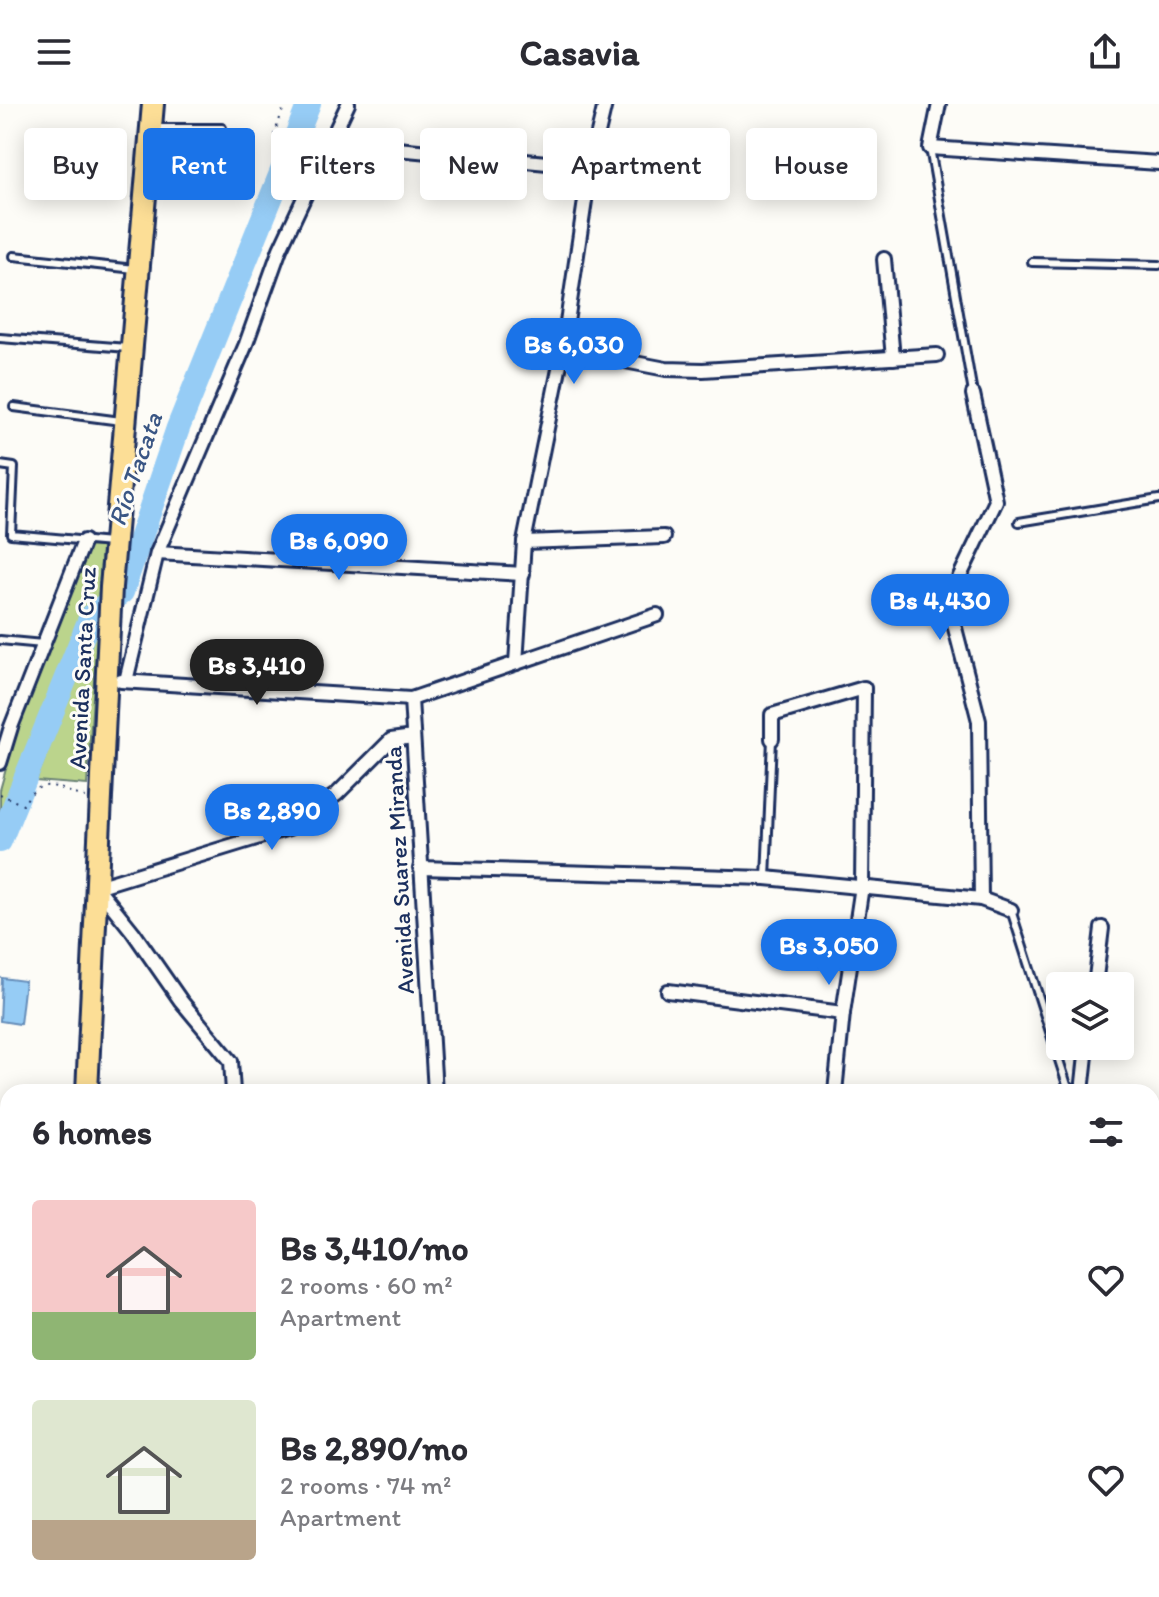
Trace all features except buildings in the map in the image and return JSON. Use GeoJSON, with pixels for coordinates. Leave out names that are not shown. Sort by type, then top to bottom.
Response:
{"type":"FeatureCollection","features":[{"type":"Feature","properties":{"kind":"main road","name":"Avenida Santa Cruz"},"geometry":{"type":"LineString","coordinates":[[151,128],[153,104]]}},
{"type":"Feature","properties":{"kind":"main road","name":"Avenida Santa Cruz"},"geometry":{"type":"LineString","coordinates":[[87,1084],[101,799],[116,680],[109,624],[111,587],[144,200]]}},
{"type":"Feature","properties":{"kind":"street"},"geometry":{"type":"LineString","coordinates":[[338,128],[348,104]]}},
{"type":"Feature","properties":{"kind":"street"},"geometry":{"type":"LineString","coordinates":[[599,128],[605,104]]}},
{"type":"Feature","properties":{"kind":"street"},"geometry":{"type":"LineString","coordinates":[[939,104],[930,148],[1159,163]]}},
{"type":"Feature","properties":{"kind":"street"},"geometry":{"type":"LineString","coordinates":[[404,150],[543,163]]}},
{"type":"Feature","properties":{"kind":"street"},"geometry":{"type":"LineString","coordinates":[[304,200],[280,249],[246,344],[157,553],[116,680],[411,699],[657,615]]}},
{"type":"Feature","properties":{"kind":"street"},"geometry":{"type":"LineString","coordinates":[[516,663],[524,542],[563,349],[585,200]]}},
{"type":"Feature","properties":{"kind":"street"},"geometry":{"type":"LineString","coordinates":[[884,259],[893,358]]}},
{"type":"Feature","properties":{"kind":"street"},"geometry":{"type":"LineString","coordinates":[[563,349],[666,369],[703,370],[937,355]]}},
{"type":"Feature","properties":{"kind":"street"},"geometry":{"type":"LineString","coordinates":[[973,394],[996,501],[948,601],[979,721],[981,899]]}},
{"type":"Feature","properties":{"kind":"street"},"geometry":{"type":"LineString","coordinates":[[524,542],[664,537]]}},
{"type":"Feature","properties":{"kind":"street"},"geometry":{"type":"LineString","coordinates":[[0,763],[2,748],[84,541]]}},
{"type":"Feature","properties":{"kind":"street"},"geometry":{"type":"LineString","coordinates":[[157,553],[523,574]]}},
{"type":"Feature","properties":{"kind":"street"},"geometry":{"type":"LineString","coordinates":[[772,739],[772,715],[864,688],[862,886],[836,1084]]}},
{"type":"Feature","properties":{"kind":"street","name":"Avenida Suarez Miranda"},"geometry":{"type":"LineString","coordinates":[[411,699],[434,1084]]}},
{"type":"Feature","properties":{"kind":"street"},"geometry":{"type":"LineString","coordinates":[[232,1084],[231,1061],[181,1001],[97,887],[289,828],[337,794],[391,740],[413,737]]}},
{"type":"Feature","properties":{"kind":"street"},"geometry":{"type":"LineString","coordinates":[[420,868],[766,878],[981,899],[1011,910]]}},
{"type":"Feature","properties":{"kind":"street"},"geometry":{"type":"LineString","coordinates":[[1097,972],[1102,928]]}},
{"type":"Feature","properties":{"kind":"street"},"geometry":{"type":"LineString","coordinates":[[668,991],[843,1013]]}},
{"type":"Feature","properties":{"kind":"street"},"geometry":{"type":"LineString","coordinates":[[1083,1084],[1085,1060]]}},
{"type":"Feature","properties":{"kind":"lane"},"geometry":{"type":"LineString","coordinates":[[930,148],[973,394]]}},
{"type":"Feature","properties":{"kind":"lane"},"geometry":{"type":"LineString","coordinates":[[14,256],[138,269]]}},
{"type":"Feature","properties":{"kind":"lane"},"geometry":{"type":"LineString","coordinates":[[1032,262],[1159,265]]}},
{"type":"Feature","properties":{"kind":"lane"},"geometry":{"type":"LineString","coordinates":[[0,338],[131,348]]}},
{"type":"Feature","properties":{"kind":"lane"},"geometry":{"type":"LineString","coordinates":[[14,407],[125,422]]}},
{"type":"Feature","properties":{"kind":"lane"},"geometry":{"type":"LineString","coordinates":[[0,465],[14,467],[11,534],[114,544]]}},
{"type":"Feature","properties":{"kind":"lane"},"geometry":{"type":"LineString","coordinates":[[1019,522],[1159,499]]}},
{"type":"Feature","properties":{"kind":"lane"},"geometry":{"type":"LineString","coordinates":[[0,640],[43,644]]}},
{"type":"Feature","properties":{"kind":"lane"},"geometry":{"type":"LineString","coordinates":[[766,878],[772,739]]}},
{"type":"Feature","properties":{"kind":"lane"},"geometry":{"type":"LineString","coordinates":[[1011,910],[1067,1084]]}},
{"type":"Feature","properties":{"kind":"path"},"geometry":{"type":"LineString","coordinates":[[276,128],[285,104]]}},
{"type":"Feature","properties":{"kind":"path"},"geometry":{"type":"LineString","coordinates":[[0,794],[23,805],[30,792],[44,785],[57,785],[81,796],[101,799]]}},
{"type":"Feature","properties":{"kind":"green space"},"geometry":{"type":"Polygon","coordinates":[[[88,546],[102,547],[98,605],[89,608],[0,822],[0,790],[17,730],[88,546]]]}},
{"type":"Feature","properties":{"kind":"green space"},"geometry":{"type":"Polygon","coordinates":[[[98,623],[87,785],[36,781],[98,623]]]}},
{"type":"Feature","properties":{"kind":"water"},"geometry":{"type":"Polygon","coordinates":[[[2,978],[25,981],[20,1024],[0,1021],[2,978]]]}},
{"type":"Feature","properties":{"kind":"waterway","name":"Río Tacata"},"geometry":{"type":"LineString","coordinates":[[0,841],[91,616],[122,592],[178,428],[309,104]]}}]}
